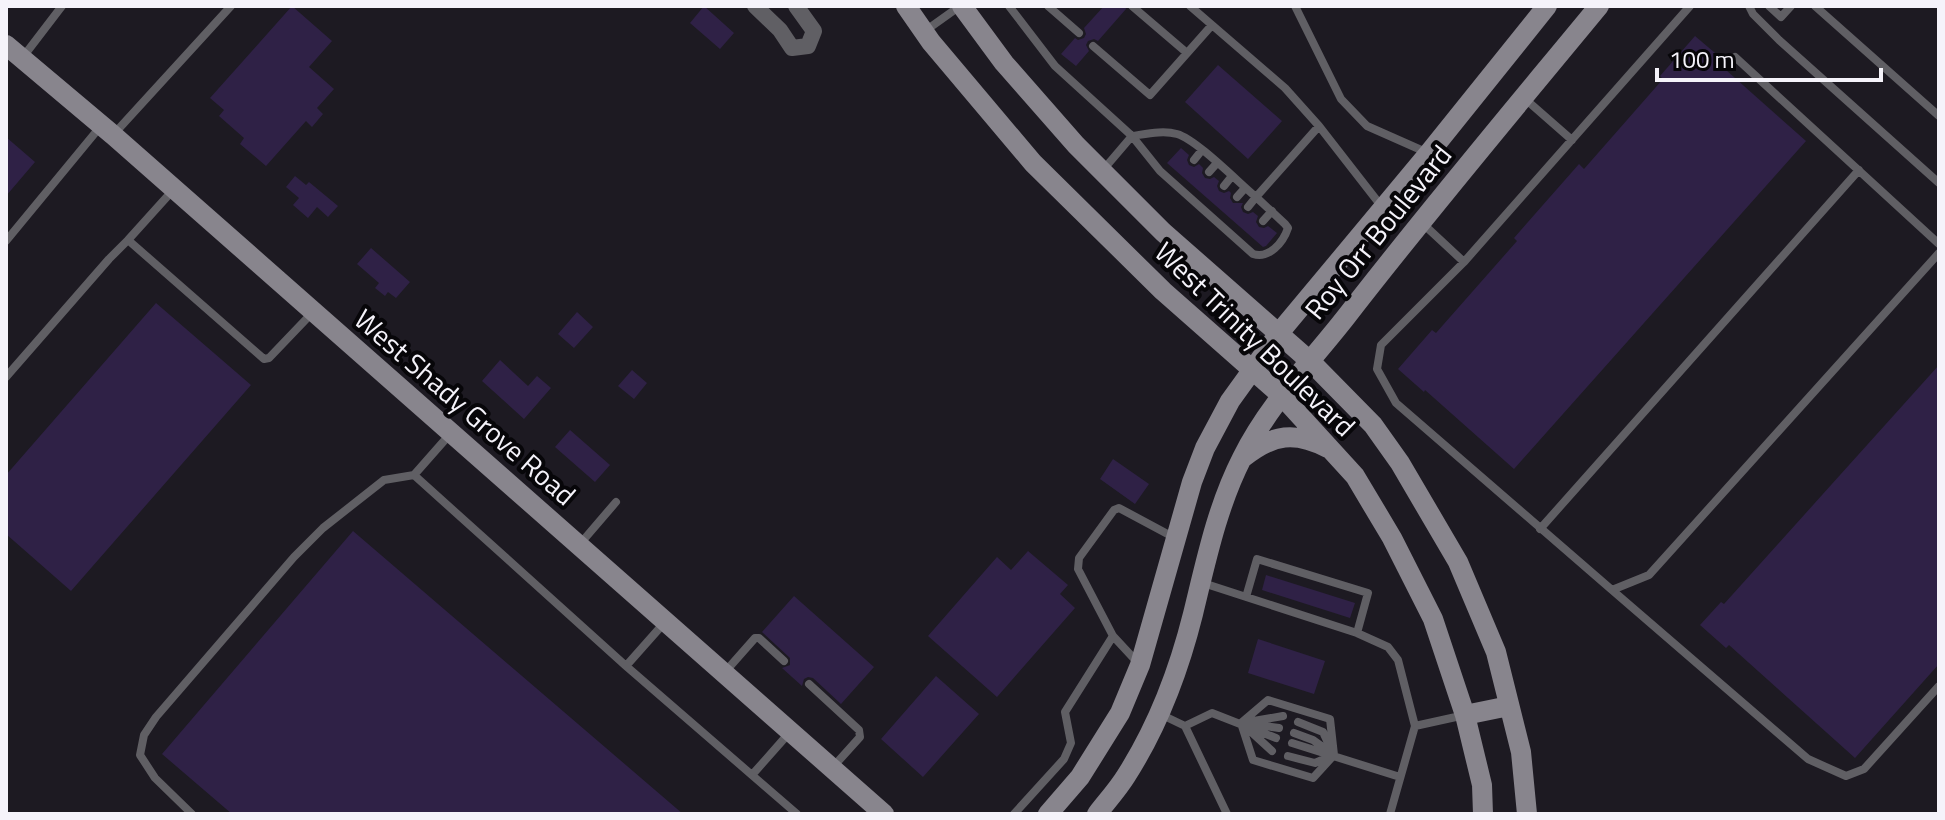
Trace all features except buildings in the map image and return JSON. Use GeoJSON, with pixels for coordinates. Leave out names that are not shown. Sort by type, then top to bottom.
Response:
{"type":"FeatureCollection","features":[{"type":"Feature","properties":{"kind":"main road","name":"West Trinity Boulevard"},"geometry":{"type":"LineString","coordinates":[[906,6],[976,97],[1044,175],[1163,291],[1281,395],[1355,476],[1392,538],[1433,619],[1465,715],[1482,785],[1483,814]]}},
{"type":"Feature","properties":{"kind":"main road","name":"West Trinity Boulevard"},"geometry":{"type":"LineString","coordinates":[[961,6],[1050,117],[1163,232],[1311,362],[1373,425],[1400,463],[1458,562],[1496,652],[1521,752],[1527,814]]}},
{"type":"Feature","properties":{"kind":"main road","name":"Roy Orr Boulevard"},"geometry":{"type":"LineString","coordinates":[[1048,814],[1080,777],[1120,713],[1140,665],[1192,482],[1205,448],[1230,401],[1279,333],[1547,6]]}},
{"type":"Feature","properties":{"kind":"main road","name":"Roy Orr Boulevard"},"geometry":{"type":"LineString","coordinates":[[1097,814],[1125,778],[1149,737],[1185,643],[1225,497],[1261,424],[1420,222],[1599,6]]}},
{"type":"Feature","properties":{"kind":"main road","name":"West Shady Grove Road"},"geometry":{"type":"LineString","coordinates":[[14,51],[108,130],[884,814]]}},
{"type":"Feature","properties":{"kind":"main road"},"geometry":{"type":"LineString","coordinates":[[1241,460],[1259,445],[1296,437],[1315,441],[1335,451]]}},
{"type":"Feature","properties":{"kind":"main road"},"geometry":{"type":"LineString","coordinates":[[1465,715],[1509,706]]}},
{"type":"Feature","properties":{"kind":"street"},"geometry":{"type":"LineString","coordinates":[[755,6],[780,30],[792,48],[808,46],[814,31],[796,6]]}},
{"type":"Feature","properties":{"kind":"lane"},"geometry":{"type":"LineString","coordinates":[[14,51],[62,6]]}},
{"type":"Feature","properties":{"kind":"lane"},"geometry":{"type":"LineString","coordinates":[[6,241],[108,130],[231,6]]}},
{"type":"Feature","properties":{"kind":"lane"},"geometry":{"type":"LineString","coordinates":[[924,31],[961,6]]}},
{"type":"Feature","properties":{"kind":"lane"},"geometry":{"type":"LineString","coordinates":[[1009,6],[1055,66],[1132,136],[1160,171],[1253,254],[1262,257],[1269,254],[1288,228],[1193,142],[1177,134],[1132,136],[1102,171]]}},
{"type":"Feature","properties":{"kind":"lane"},"geometry":{"type":"LineString","coordinates":[[1048,6],[1079,33]]}},
{"type":"Feature","properties":{"kind":"lane"},"geometry":{"type":"LineString","coordinates":[[1132,6],[1187,53]]}},
{"type":"Feature","properties":{"kind":"lane"},"geometry":{"type":"LineString","coordinates":[[1190,6],[1285,88],[1383,208]]}},
{"type":"Feature","properties":{"kind":"lane"},"geometry":{"type":"LineString","coordinates":[[1295,6],[1341,99],[1367,126],[1429,153]]}},
{"type":"Feature","properties":{"kind":"lane"},"geometry":{"type":"LineString","coordinates":[[1690,6],[1464,262],[1381,345],[1377,369],[1396,403],[1808,759],[1846,776],[1864,769],[1939,686]]}},
{"type":"Feature","properties":{"kind":"lane"},"geometry":{"type":"LineString","coordinates":[[1749,6],[1779,40],[1939,183]]}},
{"type":"Feature","properties":{"kind":"lane"},"geometry":{"type":"LineString","coordinates":[[1769,6],[1781,17],[1791,6]]}},
{"type":"Feature","properties":{"kind":"lane"},"geometry":{"type":"LineString","coordinates":[[1815,6],[1939,116]]}},
{"type":"Feature","properties":{"kind":"lane"},"geometry":{"type":"LineString","coordinates":[[1093,46],[1150,95],[1212,25]]}},
{"type":"Feature","properties":{"kind":"lane"},"geometry":{"type":"LineString","coordinates":[[1735,57],[1939,244]]}},
{"type":"Feature","properties":{"kind":"lane"},"geometry":{"type":"LineString","coordinates":[[1523,97],[1572,140]]}},
{"type":"Feature","properties":{"kind":"lane"},"geometry":{"type":"LineString","coordinates":[[1248,207],[1319,126]]}},
{"type":"Feature","properties":{"kind":"lane"},"geometry":{"type":"LineString","coordinates":[[1194,160],[1202,150]]}},
{"type":"Feature","properties":{"kind":"lane"},"geometry":{"type":"LineString","coordinates":[[1209,172],[1217,163]]}},
{"type":"Feature","properties":{"kind":"lane"},"geometry":{"type":"LineString","coordinates":[[1540,529],[1859,170]]}},
{"type":"Feature","properties":{"kind":"lane"},"geometry":{"type":"LineString","coordinates":[[1174,183],[1181,175]]}},
{"type":"Feature","properties":{"kind":"lane"},"geometry":{"type":"LineString","coordinates":[[1224,186],[1232,176]]}},
{"type":"Feature","properties":{"kind":"lane"},"geometry":{"type":"LineString","coordinates":[[1188,195],[1195,187]]}},
{"type":"Feature","properties":{"kind":"lane"},"geometry":{"type":"LineString","coordinates":[[1237,197],[1245,188]]}},
{"type":"Feature","properties":{"kind":"lane"},"geometry":{"type":"LineString","coordinates":[[6,377],[174,189]]}},
{"type":"Feature","properties":{"kind":"lane"},"geometry":{"type":"LineString","coordinates":[[1204,209],[1210,201]]}},
{"type":"Feature","properties":{"kind":"lane"},"geometry":{"type":"LineString","coordinates":[[1263,221],[1272,211]]}},
{"type":"Feature","properties":{"kind":"lane"},"geometry":{"type":"LineString","coordinates":[[1217,221],[1224,213]]}},
{"type":"Feature","properties":{"kind":"lane"},"geometry":{"type":"LineString","coordinates":[[1227,230],[1234,222]]}},
{"type":"Feature","properties":{"kind":"lane"},"geometry":{"type":"LineString","coordinates":[[1420,222],[1464,262]]}},
{"type":"Feature","properties":{"kind":"lane"},"geometry":{"type":"LineString","coordinates":[[1243,245],[1250,236]]}},
{"type":"Feature","properties":{"kind":"lane"},"geometry":{"type":"LineString","coordinates":[[128,240],[264,359],[269,358],[313,311]]}},
{"type":"Feature","properties":{"kind":"lane"},"geometry":{"type":"LineString","coordinates":[[1612,590],[1649,575],[1939,253]]}},
{"type":"Feature","properties":{"kind":"lane"},"geometry":{"type":"LineString","coordinates":[[192,814],[155,778],[140,755],[144,735],[156,717],[294,557],[323,528],[384,480],[414,475],[451,432]]}},
{"type":"Feature","properties":{"kind":"lane"},"geometry":{"type":"LineString","coordinates":[[414,475],[626,666],[797,814]]}},
{"type":"Feature","properties":{"kind":"lane"},"geometry":{"type":"LineString","coordinates":[[579,545],[616,502]]}},
{"type":"Feature","properties":{"kind":"lane"},"geometry":{"type":"LineString","coordinates":[[1140,665],[1113,636],[1078,569],[1079,558],[1114,510],[1119,508],[1175,538]]}},
{"type":"Feature","properties":{"kind":"lane"},"geometry":{"type":"LineString","coordinates":[[1246,597],[1257,559],[1368,593],[1357,633]]}},
{"type":"Feature","properties":{"kind":"lane"},"geometry":{"type":"LineString","coordinates":[[1200,582],[1357,633],[1388,647],[1398,660],[1415,726],[1390,814]]}},
{"type":"Feature","properties":{"kind":"lane"},"geometry":{"type":"LineString","coordinates":[[626,666],[665,621]]}},
{"type":"Feature","properties":{"kind":"lane"},"geometry":{"type":"LineString","coordinates":[[1014,814],[1064,759],[1071,743],[1065,712],[1113,636]]}},
{"type":"Feature","properties":{"kind":"lane"},"geometry":{"type":"LineString","coordinates":[[724,673],[755,638],[759,638],[784,661]]}},
{"type":"Feature","properties":{"kind":"lane"},"geometry":{"type":"LineString","coordinates":[[809,684],[859,730],[860,737],[832,768]]}},
{"type":"Feature","properties":{"kind":"lane"},"geometry":{"type":"LineString","coordinates":[[1268,700],[1330,719],[1334,755],[1313,778],[1253,760],[1241,723],[1268,700]]}},
{"type":"Feature","properties":{"kind":"lane"},"geometry":{"type":"LineString","coordinates":[[1159,713],[1185,726],[1227,814]]}},
{"type":"Feature","properties":{"kind":"lane"},"geometry":{"type":"LineString","coordinates":[[1185,726],[1212,713],[1276,738]]}},
{"type":"Feature","properties":{"kind":"lane"},"geometry":{"type":"LineString","coordinates":[[1415,726],[1465,715]]}},
{"type":"Feature","properties":{"kind":"lane"},"geometry":{"type":"LineString","coordinates":[[1241,723],[1283,716]]}},
{"type":"Feature","properties":{"kind":"lane"},"geometry":{"type":"LineString","coordinates":[[1298,722],[1323,732],[1334,755]]}},
{"type":"Feature","properties":{"kind":"lane"},"geometry":{"type":"LineString","coordinates":[[1241,723],[1279,728]]}},
{"type":"Feature","properties":{"kind":"lane"},"geometry":{"type":"LineString","coordinates":[[1241,723],[1272,751]]}},
{"type":"Feature","properties":{"kind":"lane"},"geometry":{"type":"LineString","coordinates":[[752,775],[790,731]]}},
{"type":"Feature","properties":{"kind":"lane"},"geometry":{"type":"LineString","coordinates":[[1293,738],[1400,777]]}},
{"type":"Feature","properties":{"kind":"lane"},"geometry":{"type":"LineString","coordinates":[[1288,756],[1315,763],[1334,755]]}}]}
